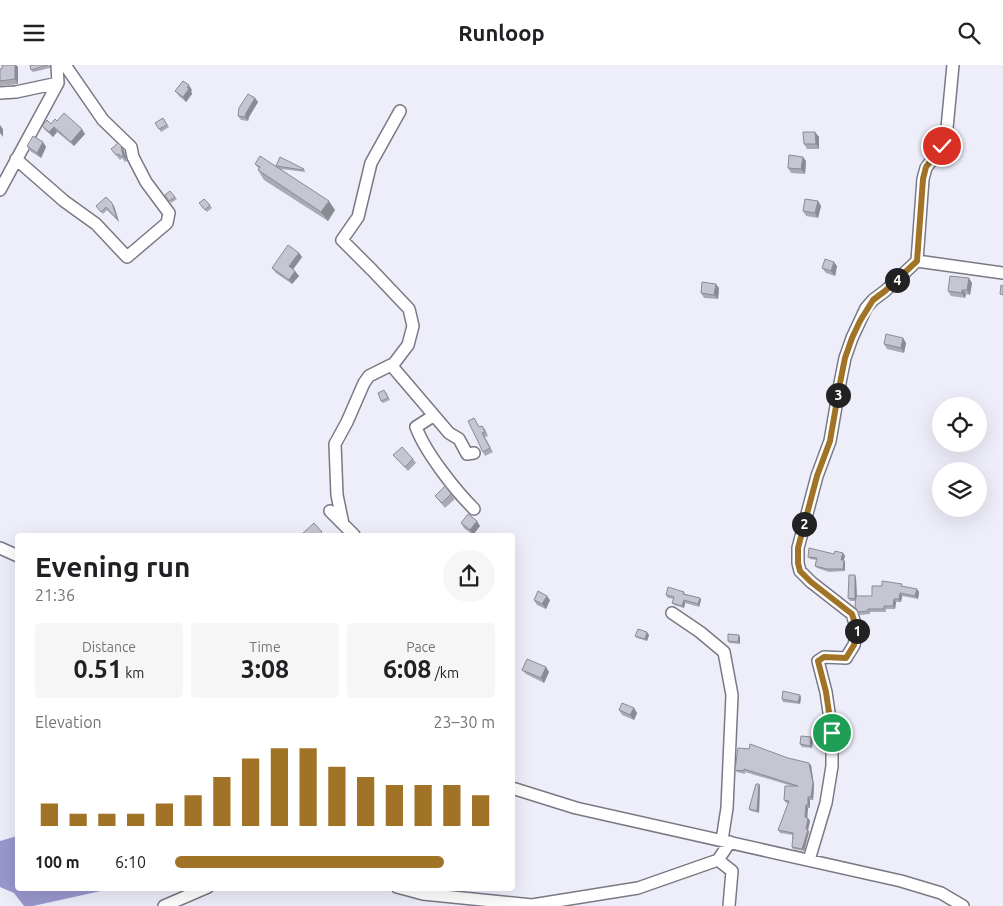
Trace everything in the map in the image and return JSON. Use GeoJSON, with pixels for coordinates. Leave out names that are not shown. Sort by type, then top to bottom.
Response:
{"type":"FeatureCollection","features":[{"type":"Feature","properties":{"kind":"street"},"geometry":{"type":"LineString","coordinates":[[0,190],[58,83],[57,65]]}},
{"type":"Feature","properties":{"kind":"street"},"geometry":{"type":"LineString","coordinates":[[16,159],[64,201],[96,224],[127,257],[167,223],[169,213],[146,182],[133,157],[131,147],[103,120],[65,65]]}},
{"type":"Feature","properties":{"kind":"street"},"geometry":{"type":"LineString","coordinates":[[809,860],[826,803],[832,766],[832,733],[826,692],[818,661],[824,657],[846,658],[854,645],[857,630],[852,614],[800,571],[798,548],[817,476],[830,441],[842,375],[852,338],[863,314],[873,300],[917,261],[923,179],[926,167],[942,146],[947,128],[953,65]]}},
{"type":"Feature","properties":{"kind":"street"},"geometry":{"type":"LineString","coordinates":[[0,93],[16,92],[58,83]]}},
{"type":"Feature","properties":{"kind":"street"},"geometry":{"type":"LineString","coordinates":[[343,524],[337,495],[335,444],[364,383],[369,376],[392,366],[408,345],[413,326],[409,309],[342,240],[358,217],[371,163],[400,111]]}},
{"type":"Feature","properties":{"kind":"street"},"geometry":{"type":"LineString","coordinates":[[917,261],[1003,273]]}},
{"type":"Feature","properties":{"kind":"street"},"geometry":{"type":"LineString","coordinates":[[392,366],[449,433],[459,439],[467,454],[474,453]]}},
{"type":"Feature","properties":{"kind":"street"},"geometry":{"type":"LineString","coordinates":[[433,415],[416,427],[420,439],[462,498],[474,509]]}},
{"type":"Feature","properties":{"kind":"street"},"geometry":{"type":"LineString","coordinates":[[330,511],[352,533]]}},
{"type":"Feature","properties":{"kind":"street"},"geometry":{"type":"LineString","coordinates":[[0,548],[15,555]]}},
{"type":"Feature","properties":{"kind":"street"},"geometry":{"type":"LineString","coordinates":[[412,891],[423,894],[532,905],[638,888],[718,860],[726,841],[732,695],[724,652],[672,613]]}},
{"type":"Feature","properties":{"kind":"street"},"geometry":{"type":"LineString","coordinates":[[515,789],[576,808],[901,881],[941,893],[963,906]]}},
{"type":"Feature","properties":{"kind":"street"},"geometry":{"type":"LineString","coordinates":[[718,860],[732,871],[729,906]]}},
{"type":"Feature","properties":{"kind":"street"},"geometry":{"type":"LineString","coordinates":[[164,906],[199,891]]}},
{"type":"Feature","properties":{"kind":"shaded area"},"geometry":{"type":"Polygon","coordinates":[[[15,837],[15,891],[101,891],[33,906],[24,906],[14,893],[0,887],[0,841],[15,837]]]}},
{"type":"Feature","properties":{"kind":"building"},"geometry":{"type":"Polygon","coordinates":[[[2,65],[15,65],[15,79],[0,81],[2,65]]]}},
{"type":"Feature","properties":{"kind":"building"},"geometry":{"type":"Polygon","coordinates":[[[30,65],[48,65],[31,70],[30,65]]]}},
{"type":"Feature","properties":{"kind":"building"},"geometry":{"type":"Polygon","coordinates":[[[183,81],[189,85],[187,87],[189,89],[183,97],[175,91],[183,81]]]}},
{"type":"Feature","properties":{"kind":"building"},"geometry":{"type":"Polygon","coordinates":[[[248,94],[255,98],[245,117],[238,116],[239,108],[248,94]]]}},
{"type":"Feature","properties":{"kind":"building"},"geometry":{"type":"Polygon","coordinates":[[[64,113],[82,129],[71,142],[54,127],[49,132],[42,126],[47,120],[51,124],[55,119],[57,121],[64,113]]]}},
{"type":"Feature","properties":{"kind":"building"},"geometry":{"type":"Polygon","coordinates":[[[163,118],[167,125],[159,129],[155,123],[163,118]]]}},
{"type":"Feature","properties":{"kind":"building"},"geometry":{"type":"Polygon","coordinates":[[[803,132],[815,132],[816,144],[804,144],[803,132]]]}},
{"type":"Feature","properties":{"kind":"building"},"geometry":{"type":"Polygon","coordinates":[[[33,136],[43,142],[37,153],[27,146],[33,136]]]}},
{"type":"Feature","properties":{"kind":"building"},"geometry":{"type":"Polygon","coordinates":[[[118,143],[121,146],[122,157],[118,154],[116,155],[111,149],[118,143]]]}},
{"type":"Feature","properties":{"kind":"building"},"geometry":{"type":"Polygon","coordinates":[[[789,155],[803,157],[801,169],[788,168],[789,155]]]}},
{"type":"Feature","properties":{"kind":"building"},"geometry":{"type":"Polygon","coordinates":[[[260,156],[329,201],[321,212],[258,170],[260,167],[255,164],[260,156]]]}},
{"type":"Feature","properties":{"kind":"building"},"geometry":{"type":"Polygon","coordinates":[[[280,157],[304,169],[276,166],[280,157]]]}},
{"type":"Feature","properties":{"kind":"building"},"geometry":{"type":"Polygon","coordinates":[[[170,191],[175,197],[169,201],[165,195],[170,191]]]}},
{"type":"Feature","properties":{"kind":"building"},"geometry":{"type":"Polygon","coordinates":[[[106,197],[112,203],[117,219],[106,207],[101,212],[96,206],[106,197]]]}},
{"type":"Feature","properties":{"kind":"building"},"geometry":{"type":"Polygon","coordinates":[[[204,199],[210,205],[205,210],[199,203],[204,199]]]}},
{"type":"Feature","properties":{"kind":"building"},"geometry":{"type":"Polygon","coordinates":[[[805,199],[818,201],[815,213],[803,211],[805,199]]]}},
{"type":"Feature","properties":{"kind":"building"},"geometry":{"type":"Polygon","coordinates":[[[288,245],[299,253],[289,266],[295,271],[289,280],[272,268],[288,245]]]}},
{"type":"Feature","properties":{"kind":"building"},"geometry":{"type":"Polygon","coordinates":[[[825,259],[834,262],[831,271],[822,268],[825,259]]]}},
{"type":"Feature","properties":{"kind":"building"},"geometry":{"type":"Polygon","coordinates":[[[950,276],[969,278],[967,290],[962,290],[962,293],[948,291],[950,276]]]}},
{"type":"Feature","properties":{"kind":"building"},"geometry":{"type":"Polygon","coordinates":[[[702,282],[716,284],[714,295],[701,293],[702,282]]]}},
{"type":"Feature","properties":{"kind":"building"},"geometry":{"type":"Polygon","coordinates":[[[1001,285],[1003,286],[1003,295],[1000,294],[1001,285]]]}},
{"type":"Feature","properties":{"kind":"building"},"geometry":{"type":"Polygon","coordinates":[[[886,334],[903,338],[901,348],[884,344],[886,334]]]}},
{"type":"Feature","properties":{"kind":"building"},"geometry":{"type":"Polygon","coordinates":[[[384,390],[388,398],[381,401],[378,393],[384,390]]]}},
{"type":"Feature","properties":{"kind":"building"},"geometry":{"type":"Polygon","coordinates":[[[474,418],[479,427],[482,426],[485,432],[482,433],[490,448],[483,452],[468,421],[474,418]]]}},
{"type":"Feature","properties":{"kind":"building"},"geometry":{"type":"Polygon","coordinates":[[[402,447],[413,459],[405,467],[393,455],[402,447]]]}},
{"type":"Feature","properties":{"kind":"building"},"geometry":{"type":"Polygon","coordinates":[[[445,486],[451,494],[442,503],[435,496],[445,486]]]}},
{"type":"Feature","properties":{"kind":"building"},"geometry":{"type":"Polygon","coordinates":[[[468,514],[477,521],[470,530],[461,523],[468,514]]]}},
{"type":"Feature","properties":{"kind":"building"},"geometry":{"type":"Polygon","coordinates":[[[314,523],[322,532],[321,533],[303,533],[314,523]]]}},
{"type":"Feature","properties":{"kind":"building"},"geometry":{"type":"Polygon","coordinates":[[[809,548],[834,554],[835,551],[843,553],[841,560],[844,560],[843,569],[827,569],[815,566],[817,558],[808,557],[809,548]]]}},
{"type":"Feature","properties":{"kind":"building"},"geometry":{"type":"Polygon","coordinates":[[[849,575],[855,575],[855,599],[848,598],[849,575]]]}},
{"type":"Feature","properties":{"kind":"building"},"geometry":{"type":"Polygon","coordinates":[[[882,581],[902,584],[901,586],[917,589],[915,596],[900,593],[899,599],[894,599],[893,606],[884,606],[884,609],[868,609],[868,611],[858,612],[855,606],[856,596],[872,596],[872,586],[882,586],[882,581]]]}},
{"type":"Feature","properties":{"kind":"building"},"geometry":{"type":"Polygon","coordinates":[[[668,587],[684,592],[683,594],[700,598],[698,604],[684,600],[682,606],[672,603],[674,597],[666,595],[668,587]]]}},
{"type":"Feature","properties":{"kind":"building"},"geometry":{"type":"Polygon","coordinates":[[[538,591],[547,596],[542,604],[534,600],[538,591]]]}},
{"type":"Feature","properties":{"kind":"building"},"geometry":{"type":"Polygon","coordinates":[[[638,629],[647,632],[645,639],[635,636],[638,629]]]}},
{"type":"Feature","properties":{"kind":"building"},"geometry":{"type":"Polygon","coordinates":[[[728,634],[739,635],[738,642],[728,641],[728,634]]]}},
{"type":"Feature","properties":{"kind":"building"},"geometry":{"type":"Polygon","coordinates":[[[527,659],[546,667],[541,678],[522,670],[527,659]]]}},
{"type":"Feature","properties":{"kind":"building"},"geometry":{"type":"Polygon","coordinates":[[[783,691],[800,695],[798,702],[782,699],[783,691]]]}},
{"type":"Feature","properties":{"kind":"building"},"geometry":{"type":"Polygon","coordinates":[[[622,703],[634,708],[630,715],[619,710],[622,703]]]}},
{"type":"Feature","properties":{"kind":"building"},"geometry":{"type":"Polygon","coordinates":[[[801,736],[811,737],[810,746],[800,744],[801,736]]]}},
{"type":"Feature","properties":{"kind":"building"},"geometry":{"type":"Polygon","coordinates":[[[750,744],[788,758],[809,763],[813,783],[811,797],[808,797],[808,805],[806,805],[805,817],[808,818],[806,829],[808,830],[802,849],[792,847],[793,833],[778,830],[789,801],[784,800],[785,786],[798,786],[744,769],[743,771],[735,770],[738,748],[749,749],[750,744]]]}},
{"type":"Feature","properties":{"kind":"building"},"geometry":{"type":"Polygon","coordinates":[[[756,784],[759,784],[757,811],[749,809],[756,784]]]}},
{"type":"Feature","properties":{"kind":"route"},"geometry":{"type":"LineString","coordinates":[[832,733],[826,692],[818,661],[824,657],[846,658],[854,645],[857,630],[852,614],[800,571],[798,548],[817,476],[830,441],[845,358],[852,338],[866,308],[917,261],[923,179],[926,167],[942,146]]}}]}
